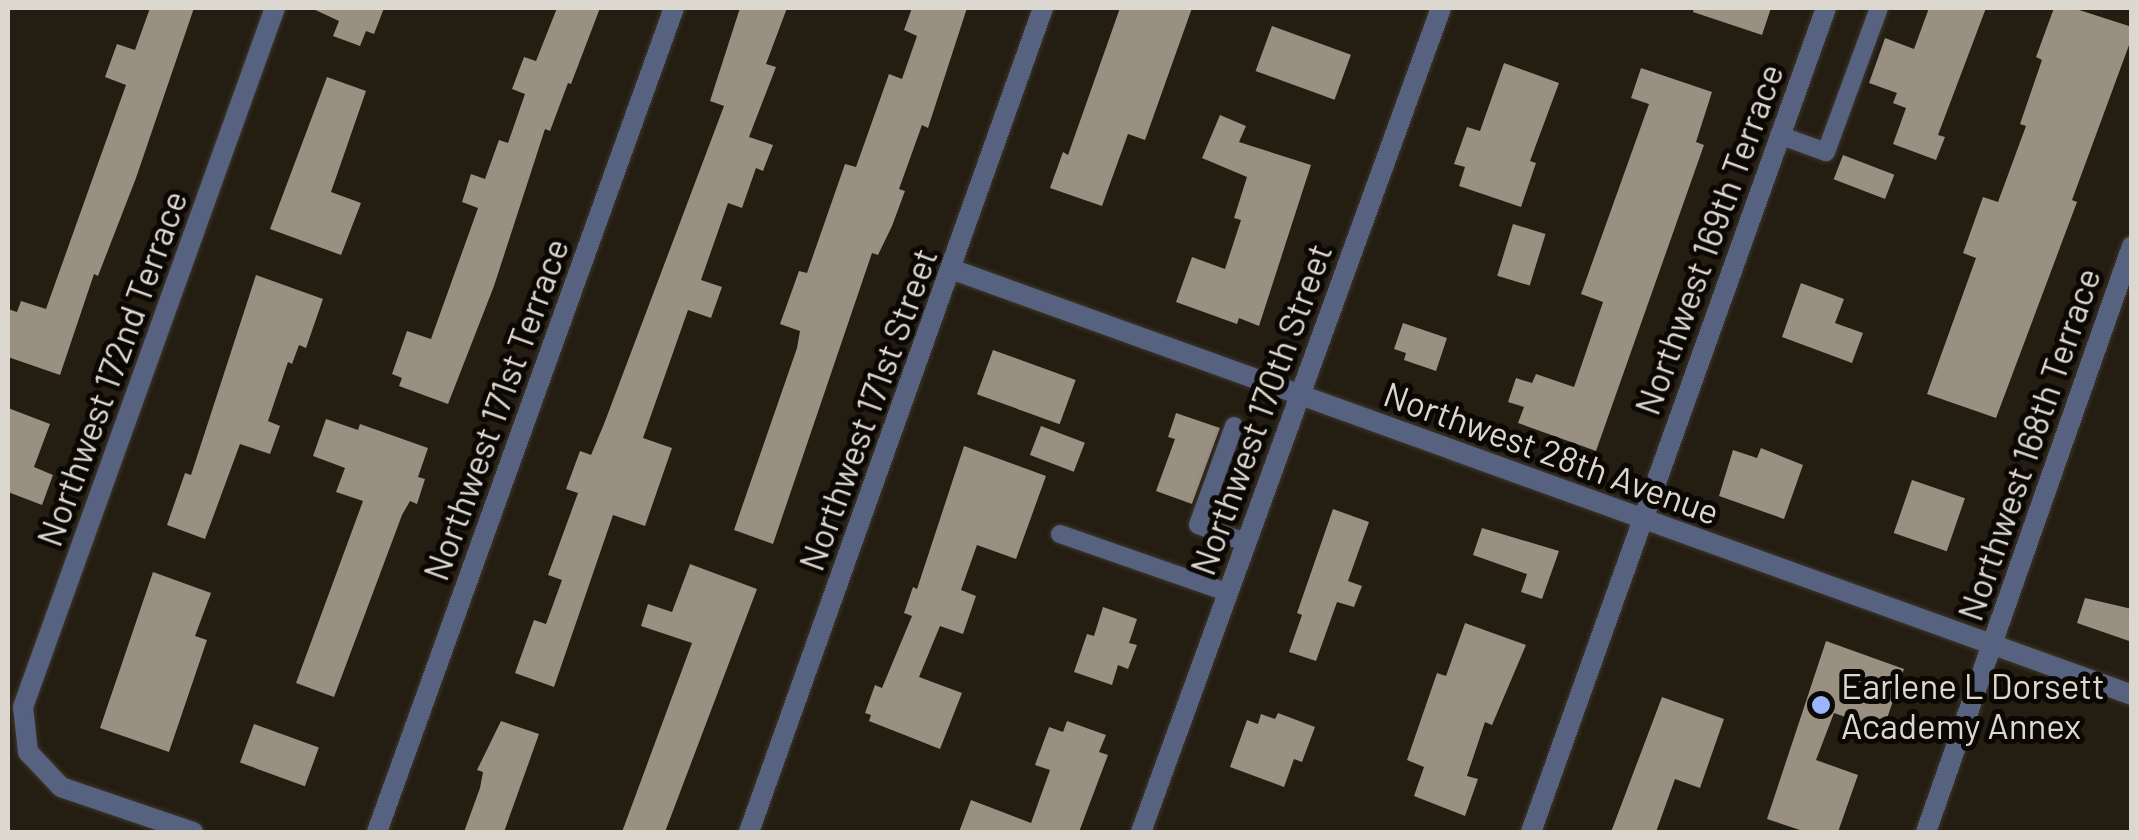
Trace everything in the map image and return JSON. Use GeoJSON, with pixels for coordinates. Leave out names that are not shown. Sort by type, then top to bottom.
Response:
{"type":"FeatureCollection","features":[{"type":"Feature","properties":{"kind":"street","name":"Northwest 172nd Terrace"},"geometry":{"type":"LineString","coordinates":[[193,832],[61,787],[28,752],[22,706],[275,8]]}},
{"type":"Feature","properties":{"kind":"street","name":"Northwest 171st Terrace"},"geometry":{"type":"LineString","coordinates":[[378,832],[674,8]]}},
{"type":"Feature","properties":{"kind":"street","name":"Northwest 171st Street"},"geometry":{"type":"LineString","coordinates":[[749,832],[1043,8]]}},
{"type":"Feature","properties":{"kind":"street","name":"Northwest 170th Street"},"geometry":{"type":"LineString","coordinates":[[1141,832],[1441,8]]}},
{"type":"Feature","properties":{"kind":"street","name":"Northwest 169th Terrace"},"geometry":{"type":"LineString","coordinates":[[1531,832],[1826,8]]}},
{"type":"Feature","properties":{"kind":"street","name":"Northwest 168th Terrace"},"geometry":{"type":"LineString","coordinates":[[1926,832],[2132,246]]}},
{"type":"Feature","properties":{"kind":"street","name":"Northwest 28th Avenue"},"geometry":{"type":"LineString","coordinates":[[952,269],[2132,695]]}},
{"type":"Feature","properties":{"kind":"lane"},"geometry":{"type":"LineString","coordinates":[[1779,135],[1826,152],[1879,8]]}},
{"type":"Feature","properties":{"kind":"lane"},"geometry":{"type":"LineString","coordinates":[[1234,426],[1198,525],[1245,542]]}},
{"type":"Feature","properties":{"kind":"lane"},"geometry":{"type":"LineString","coordinates":[[1060,534],[1227,592]]}},
{"type":"Feature","properties":{"kind":"building"},"geometry":{"type":"Polygon","coordinates":[[[150,8],[194,8],[136,178],[98,276],[94,274],[60,375],[8,357],[8,309],[17,312],[21,301],[46,309],[126,85],[105,77],[117,44],[135,50],[150,8]]]}},
{"type":"Feature","properties":{"kind":"building"},"geometry":{"type":"Polygon","coordinates":[[[311,8],[384,8],[374,34],[366,31],[360,46],[333,36],[339,21],[311,8]]]}},
{"type":"Feature","properties":{"kind":"building"},"geometry":{"type":"Polygon","coordinates":[[[557,8],[600,8],[550,131],[545,129],[494,286],[448,404],[399,386],[402,378],[392,374],[407,331],[431,339],[478,208],[462,202],[471,174],[485,179],[499,140],[508,143],[525,94],[512,89],[524,57],[536,61],[557,8]]]}},
{"type":"Feature","properties":{"kind":"building"},"geometry":{"type":"Polygon","coordinates":[[[740,8],[787,8],[766,64],[776,67],[749,137],[773,145],[763,171],[756,168],[742,208],[728,203],[701,280],[722,287],[711,318],[688,310],[643,438],[672,448],[645,526],[613,515],[554,687],[515,673],[534,620],[546,624],[562,580],[548,575],[578,493],[566,489],[580,451],[591,455],[604,424],[724,106],[710,101],[740,8]]]}},
{"type":"Feature","properties":{"kind":"building"},"geometry":{"type":"Polygon","coordinates":[[[912,8],[967,8],[928,128],[922,125],[899,189],[905,191],[892,226],[878,255],[872,253],[773,544],[734,530],[797,348],[800,331],[780,324],[799,271],[807,273],[845,164],[856,167],[889,74],[902,79],[917,36],[904,30],[912,8]]]}},
{"type":"Feature","properties":{"kind":"building"},"geometry":{"type":"Polygon","coordinates":[[[1120,8],[1192,8],[1145,140],[1128,134],[1102,206],[1050,188],[1063,152],[1068,155],[1120,8]]]}},
{"type":"Feature","properties":{"kind":"building"},"geometry":{"type":"Polygon","coordinates":[[[1694,8],[1771,8],[1762,35],[1693,12],[1694,8]]]}},
{"type":"Feature","properties":{"kind":"building"},"geometry":{"type":"Polygon","coordinates":[[[1929,8],[1986,8],[1938,135],[1945,137],[1936,160],[1893,144],[1906,108],[1893,103],[1897,93],[1869,83],[1885,38],[1914,49],[1929,8]]]}},
{"type":"Feature","properties":{"kind":"building"},"geometry":{"type":"Polygon","coordinates":[[[2054,8],[2073,8],[2132,27],[2132,37],[2072,200],[2077,202],[1996,418],[1927,394],[1976,258],[1963,253],[1983,197],[1998,202],[2026,126],[2020,124],[2042,60],[2036,57],[2054,8]]]}},
{"type":"Feature","properties":{"kind":"building"},"geometry":{"type":"Polygon","coordinates":[[[1272,26],[1351,55],[1335,100],[1256,71],[1272,26]]]}},
{"type":"Feature","properties":{"kind":"building"},"geometry":{"type":"Polygon","coordinates":[[[1504,63],[1559,83],[1530,161],[1536,163],[1521,207],[1459,186],[1465,167],[1454,164],[1467,127],[1480,131],[1504,63]]]}},
{"type":"Feature","properties":{"kind":"building"},"geometry":{"type":"Polygon","coordinates":[[[1641,68],[1712,92],[1696,142],[1704,145],[1596,451],[1518,423],[1524,407],[1508,402],[1516,378],[1532,383],[1536,374],[1574,387],[1603,302],[1581,294],[1649,104],[1631,98],[1641,68]]]}},
{"type":"Feature","properties":{"kind":"building"},"geometry":{"type":"Polygon","coordinates":[[[327,77],[366,91],[331,192],[361,203],[341,255],[270,229],[327,77]]]}},
{"type":"Feature","properties":{"kind":"building"},"geometry":{"type":"Polygon","coordinates":[[[1220,115],[1246,126],[1239,142],[1311,165],[1259,326],[1239,318],[1237,324],[1176,302],[1192,257],[1225,269],[1241,220],[1234,218],[1247,177],[1202,158],[1220,115]]]}},
{"type":"Feature","properties":{"kind":"building"},"geometry":{"type":"Polygon","coordinates":[[[1843,155],[1894,175],[1885,199],[1834,179],[1843,155]]]}},
{"type":"Feature","properties":{"kind":"building"},"geometry":{"type":"Polygon","coordinates":[[[1513,224],[1546,234],[1530,286],[1497,276],[1513,224]]]}},
{"type":"Feature","properties":{"kind":"building"},"geometry":{"type":"Polygon","coordinates":[[[256,275],[323,299],[306,348],[299,345],[292,364],[288,362],[268,421],[280,426],[270,454],[240,444],[205,539],[167,525],[185,473],[191,475],[256,275]]]}},
{"type":"Feature","properties":{"kind":"building"},"geometry":{"type":"Polygon","coordinates":[[[1801,283],[1844,299],[1835,323],[1863,333],[1852,363],[1782,337],[1801,283]]]}},
{"type":"Feature","properties":{"kind":"building"},"geometry":{"type":"Polygon","coordinates":[[[1403,323],[1447,338],[1436,371],[1404,360],[1406,353],[1394,349],[1403,323]]]}},
{"type":"Feature","properties":{"kind":"building"},"geometry":{"type":"Polygon","coordinates":[[[993,350],[1076,380],[1060,424],[977,394],[993,350]]]}},
{"type":"Feature","properties":{"kind":"building"},"geometry":{"type":"Polygon","coordinates":[[[8,408],[50,424],[34,467],[53,475],[42,505],[8,492],[8,408]]]}},
{"type":"Feature","properties":{"kind":"building"},"geometry":{"type":"Polygon","coordinates":[[[1176,413],[1220,428],[1192,504],[1156,491],[1175,439],[1168,437],[1176,413]]]}},
{"type":"Feature","properties":{"kind":"building"},"geometry":{"type":"Polygon","coordinates":[[[326,419],[358,430],[360,424],[428,448],[418,477],[425,479],[417,504],[410,501],[402,515],[334,697],[296,683],[363,501],[336,492],[345,468],[313,456],[326,419]]]}},
{"type":"Feature","properties":{"kind":"building"},"geometry":{"type":"Polygon","coordinates":[[[1041,426],[1085,443],[1074,472],[1030,455],[1041,426]]]}},
{"type":"Feature","properties":{"kind":"building"},"geometry":{"type":"Polygon","coordinates":[[[964,446],[1046,476],[1016,559],[977,545],[961,590],[976,596],[963,634],[940,626],[919,677],[962,693],[940,749],[869,721],[871,715],[865,713],[875,685],[882,688],[912,616],[904,613],[913,587],[917,589],[964,446]]]}},
{"type":"Feature","properties":{"kind":"building"},"geometry":{"type":"Polygon","coordinates":[[[1761,448],[1803,465],[1784,519],[1719,496],[1733,450],[1757,458],[1761,448]]]}},
{"type":"Feature","properties":{"kind":"building"},"geometry":{"type":"Polygon","coordinates":[[[1912,480],[1965,498],[1947,551],[1894,533],[1912,480]]]}},
{"type":"Feature","properties":{"kind":"building"},"geometry":{"type":"Polygon","coordinates":[[[1333,509],[1369,522],[1348,581],[1362,586],[1354,607],[1337,602],[1316,661],[1289,652],[1302,615],[1297,613],[1333,509]]]}},
{"type":"Feature","properties":{"kind":"building"},"geometry":{"type":"Polygon","coordinates":[[[1482,528],[1559,551],[1542,599],[1521,592],[1527,574],[1473,555],[1482,528]]]}},
{"type":"Feature","properties":{"kind":"building"},"geometry":{"type":"Polygon","coordinates":[[[690,564],[757,589],[665,832],[622,832],[692,643],[641,626],[648,604],[672,612],[690,564]]]}},
{"type":"Feature","properties":{"kind":"building"},"geometry":{"type":"Polygon","coordinates":[[[153,572],[211,593],[195,636],[207,640],[169,752],[100,728],[153,572]]]}},
{"type":"Feature","properties":{"kind":"building"},"geometry":{"type":"Polygon","coordinates":[[[2085,598],[2132,609],[2132,642],[2077,623],[2085,598]]]}},
{"type":"Feature","properties":{"kind":"building"},"geometry":{"type":"Polygon","coordinates":[[[1103,607],[1137,619],[1129,643],[1137,645],[1128,669],[1118,665],[1112,685],[1074,672],[1087,634],[1094,636],[1103,607]]]}},
{"type":"Feature","properties":{"kind":"building"},"geometry":{"type":"Polygon","coordinates":[[[1465,623],[1526,645],[1492,725],[1485,722],[1467,776],[1478,779],[1465,816],[1414,796],[1424,767],[1407,760],[1437,673],[1446,676],[1465,623]]]}},
{"type":"Feature","properties":{"kind":"building"},"geometry":{"type":"Polygon","coordinates":[[[1826,641],[1904,669],[1883,730],[1834,713],[1816,760],[1858,775],[1838,832],[1806,832],[1767,819],[1826,641]]]}},
{"type":"Feature","properties":{"kind":"building"},"geometry":{"type":"Polygon","coordinates":[[[1662,697],[1724,719],[1700,788],[1675,779],[1656,832],[1611,832],[1662,697]]]}},
{"type":"Feature","properties":{"kind":"building"},"geometry":{"type":"Polygon","coordinates":[[[1278,713],[1315,727],[1302,762],[1294,759],[1284,787],[1230,767],[1247,720],[1258,724],[1261,714],[1275,719],[1278,713]]]}},
{"type":"Feature","properties":{"kind":"building"},"geometry":{"type":"Polygon","coordinates":[[[501,721],[539,734],[504,832],[464,832],[480,788],[483,772],[477,770],[501,721]]]}},
{"type":"Feature","properties":{"kind":"building"},"geometry":{"type":"Polygon","coordinates":[[[1067,721],[1106,735],[1099,752],[1108,755],[1079,832],[959,832],[971,800],[1031,823],[1050,770],[1035,765],[1049,727],[1063,732],[1067,721]]]}},
{"type":"Feature","properties":{"kind":"building"},"geometry":{"type":"Polygon","coordinates":[[[254,724],[319,748],[305,786],[240,763],[254,724]]]}},
{"type":"Feature","properties":{"kind":"place","name":"Earlene L Dorsett Academy Annex"},"geometry":{"type":"Point","coordinates":[1821,705]}}]}
